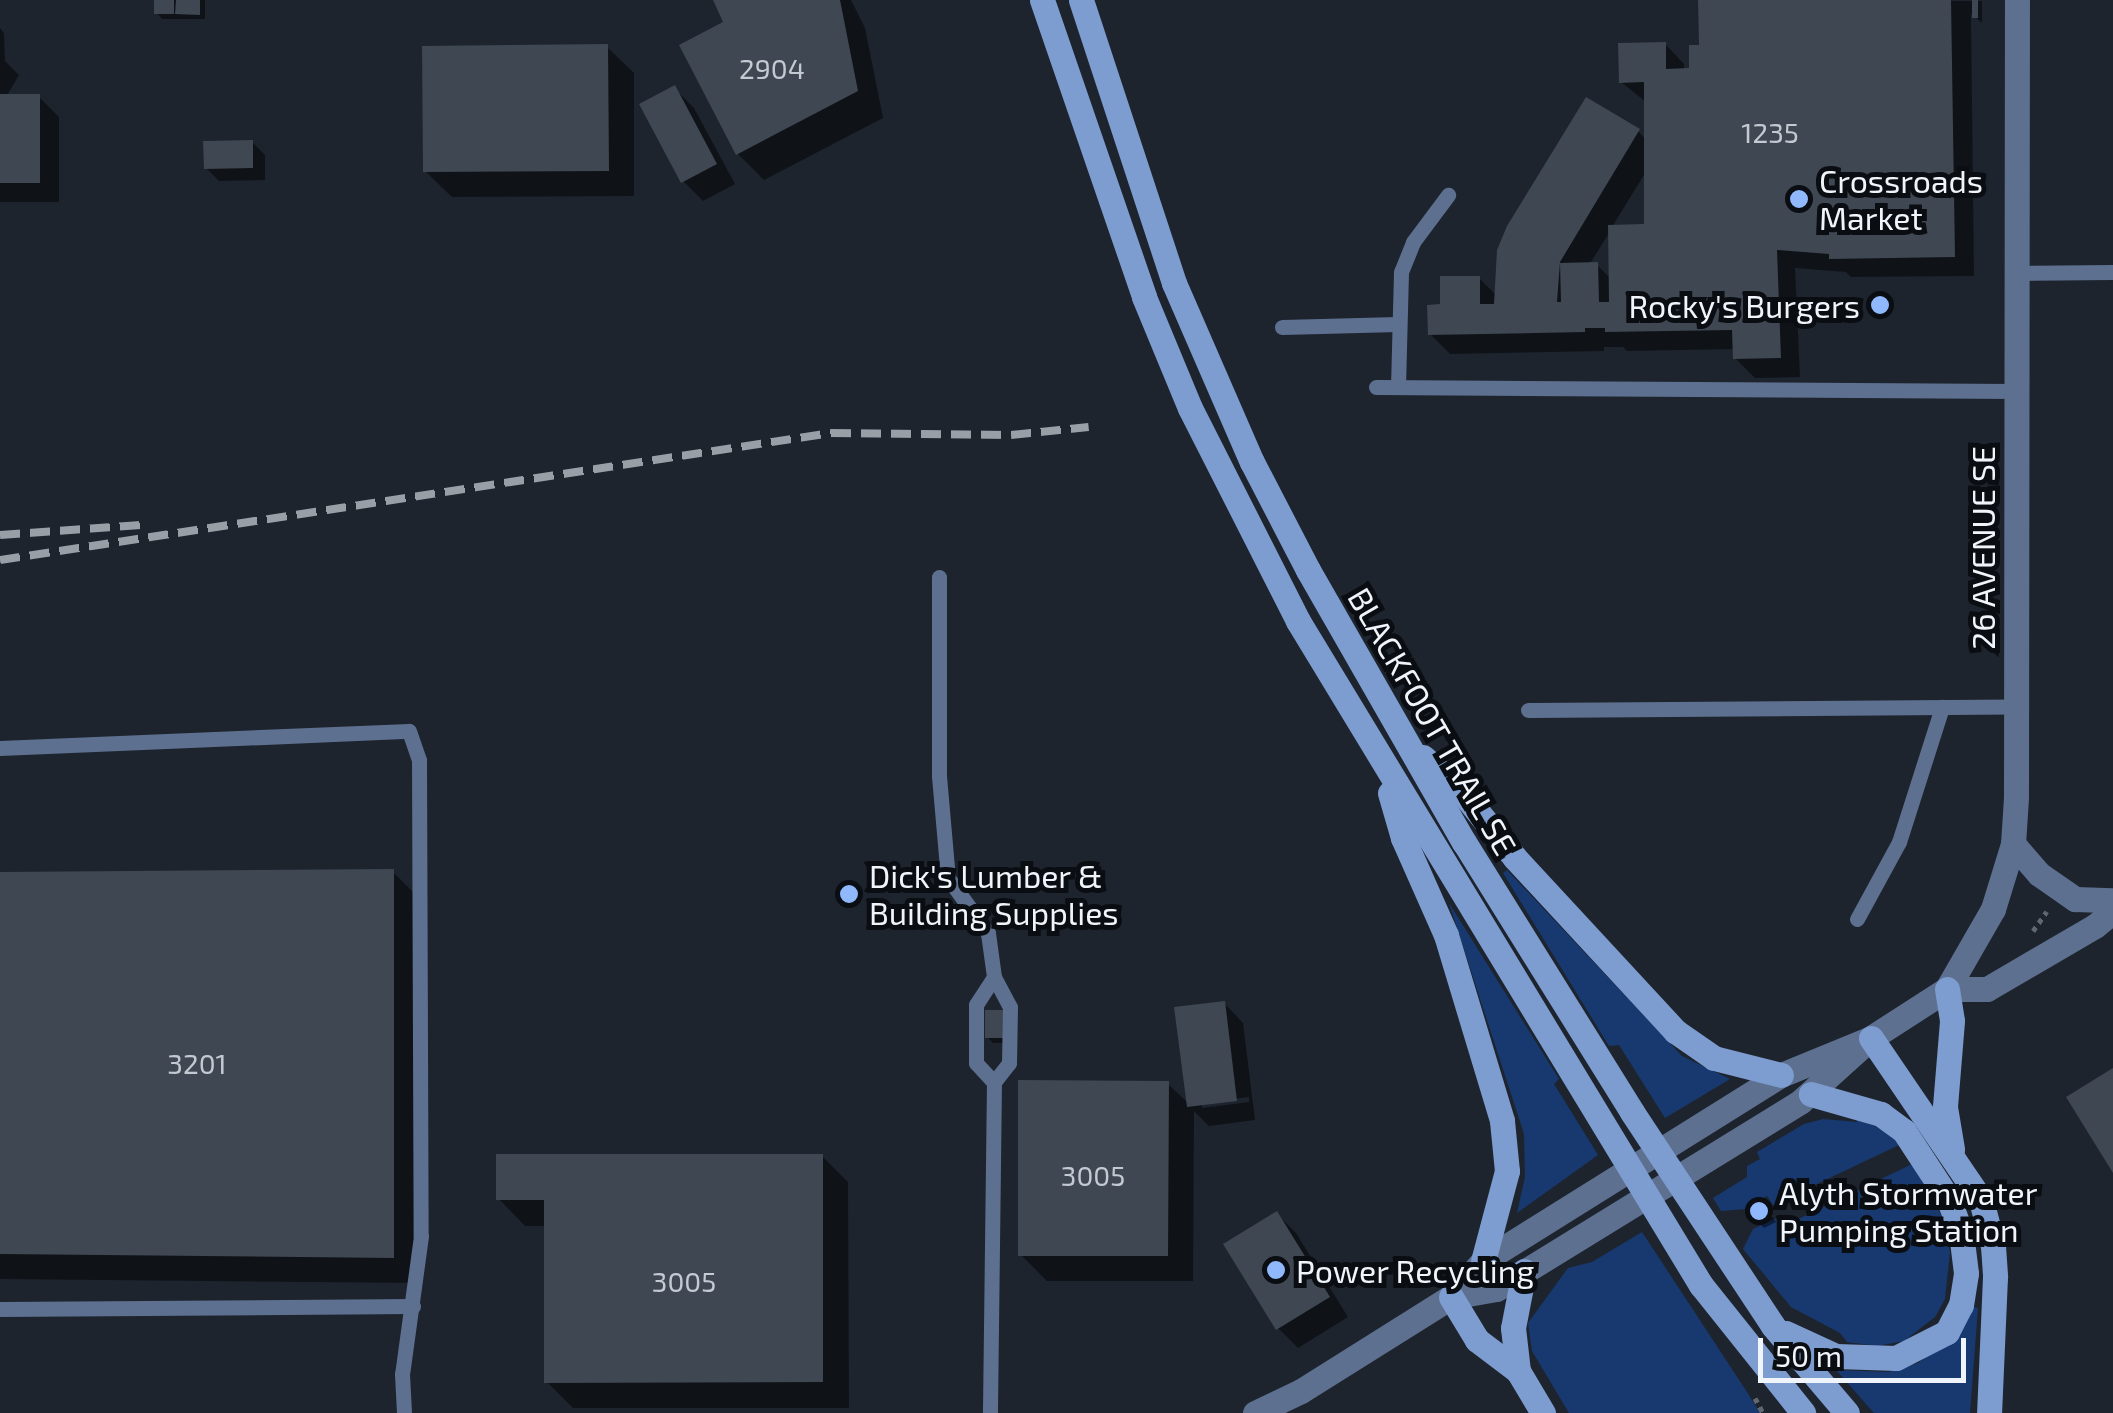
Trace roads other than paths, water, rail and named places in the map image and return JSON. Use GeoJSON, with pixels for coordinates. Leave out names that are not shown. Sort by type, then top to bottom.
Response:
{"type":"FeatureCollection","features":[{"type":"Feature","properties":{"kind":"main road","name":"BLACKFOOT TRAIL SE"},"geometry":{"type":"LineString","coordinates":[[1042,0],[1144,296],[1190,408],[1298,621],[1701,1285],[1766,1372],[1803,1413]]}},
{"type":"Feature","properties":{"kind":"main road","name":"BLACKFOOT TRAIL SE"},"geometry":{"type":"LineString","coordinates":[[1080,0],[1174,283],[1229,408],[1308,570],[1406,742],[1632,1112],[1772,1326],[1847,1413]]}},
{"type":"Feature","properties":{"kind":"main road"},"geometry":{"type":"LineString","coordinates":[[1406,742],[1461,791],[1514,858],[1675,1032],[1714,1058],[1781,1075]]}},
{"type":"Feature","properties":{"kind":"main road"},"geometry":{"type":"LineString","coordinates":[[1380,760],[1403,838],[1446,935],[1502,1121],[1507,1171],[1484,1261]]}},
{"type":"Feature","properties":{"kind":"main road"},"geometry":{"type":"LineString","coordinates":[[1947,989],[1952,1021],[1945,1107],[1953,1154]]}},
{"type":"Feature","properties":{"kind":"main road"},"geometry":{"type":"LineString","coordinates":[[1871,1038],[1953,1154],[1980,1200],[1993,1246],[1989,1413]]}},
{"type":"Feature","properties":{"kind":"main road"},"geometry":{"type":"LineString","coordinates":[[1772,1326],[1836,1356],[1896,1358],[1947,1332],[1963,1289],[1960,1233],[1948,1200],[1920,1150],[1882,1114],[1811,1094]]}},
{"type":"Feature","properties":{"kind":"main road"},"geometry":{"type":"LineString","coordinates":[[1518,1371],[1513,1328],[1524,1271]]}},
{"type":"Feature","properties":{"kind":"main road"},"geometry":{"type":"LineString","coordinates":[[1450,1297],[1477,1340],[1518,1371],[1543,1413]]}},
{"type":"Feature","properties":{"kind":"main road"},"geometry":{"type":"LineString","coordinates":[[1766,1372],[1779,1413]]}},
{"type":"Feature","properties":{"kind":"street","name":"26 AVENUE SE"},"geometry":{"type":"LineString","coordinates":[[1450,1297],[1496,1289],[1811,1094],[1871,1038],[1947,989],[1993,910],[2014,844],[2017,0]]}},
{"type":"Feature","properties":{"kind":"street"},"geometry":{"type":"LineString","coordinates":[[2014,844],[2039,874],[2076,900],[2113,900]]}},
{"type":"Feature","properties":{"kind":"street"},"geometry":{"type":"LineString","coordinates":[[1947,989],[1988,988],[2095,926],[2113,911]]}},
{"type":"Feature","properties":{"kind":"street","name":"26 AVENUE SE"},"geometry":{"type":"LineString","coordinates":[[1450,1297],[1484,1261],[1781,1075],[1871,1038]]}},
{"type":"Feature","properties":{"kind":"street"},"geometry":{"type":"LineString","coordinates":[[1256,1413],[1301,1391],[1450,1297]]}},
{"type":"Feature","properties":{"kind":"lane"},"geometry":{"type":"LineString","coordinates":[[1398,388],[1400,272],[1413,242],[1448,195]]}},
{"type":"Feature","properties":{"kind":"lane"},"geometry":{"type":"LineString","coordinates":[[2015,273],[2113,272]]}},
{"type":"Feature","properties":{"kind":"lane"},"geometry":{"type":"LineString","coordinates":[[1282,327],[1398,324]]}},
{"type":"Feature","properties":{"kind":"lane"},"geometry":{"type":"LineString","coordinates":[[1376,388],[2014,390]]}},
{"type":"Feature","properties":{"kind":"lane"},"geometry":{"type":"LineString","coordinates":[[939,577],[939,776],[948,878],[988,933],[994,977],[1010,1007],[1009,1063],[994,1082],[990,1413]]}},
{"type":"Feature","properties":{"kind":"lane"},"geometry":{"type":"LineString","coordinates":[[1857,919],[1898,842],[1942,707]]}},
{"type":"Feature","properties":{"kind":"lane"},"geometry":{"type":"LineString","coordinates":[[1528,710],[2015,707]]}},
{"type":"Feature","properties":{"kind":"lane"},"geometry":{"type":"LineString","coordinates":[[0,748],[409,730],[420,760],[421,1236],[402,1374],[404,1413]]}},
{"type":"Feature","properties":{"kind":"lane"},"geometry":{"type":"LineString","coordinates":[[994,977],[976,1006],[976,1063],[994,1082]]}},
{"type":"Feature","properties":{"kind":"lane"},"geometry":{"type":"LineString","coordinates":[[0,1309],[412,1306]]}},
{"type":"Feature","properties":{"kind":"railway"},"geometry":{"type":"LineString","coordinates":[[0,560],[831,433],[1011,435],[1089,427]]}},
{"type":"Feature","properties":{"kind":"railway"},"geometry":{"type":"LineString","coordinates":[[0,535],[141,525]]}},
{"type":"Feature","properties":{"kind":"place","name":"Crossroads Market"},"geometry":{"type":"Point","coordinates":[1799,199]}},
{"type":"Feature","properties":{"kind":"place","name":"Rocky's Burgers"},"geometry":{"type":"Point","coordinates":[1880,305]}},
{"type":"Feature","properties":{"kind":"place","name":"Dick's Lumber & Building Supplies"},"geometry":{"type":"Point","coordinates":[849,894]}},
{"type":"Feature","properties":{"kind":"place","name":"Alyth Stormwater Pumping Station"},"geometry":{"type":"Point","coordinates":[1759,1211]}},
{"type":"Feature","properties":{"kind":"place","name":"Power Recycling"},"geometry":{"type":"Point","coordinates":[1276,1270]}}]}
